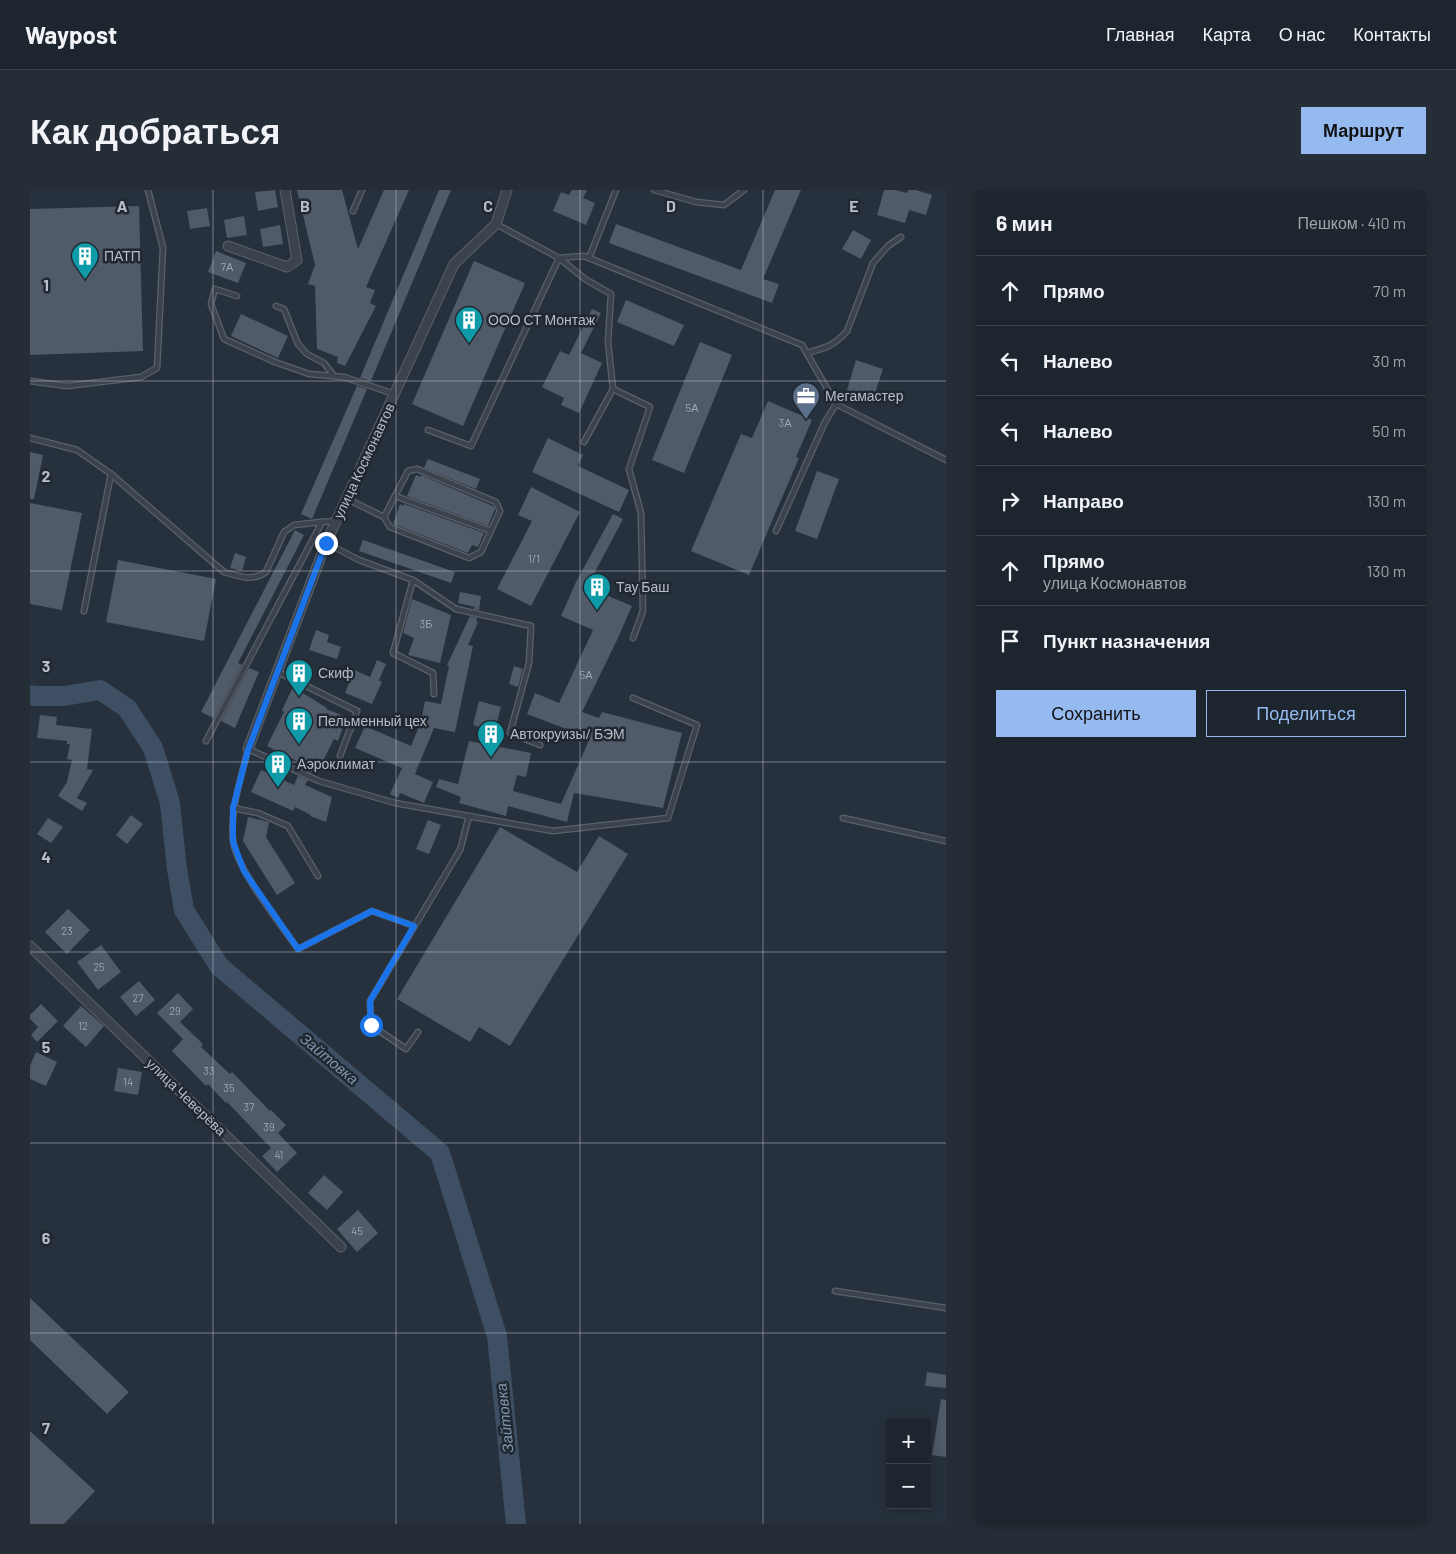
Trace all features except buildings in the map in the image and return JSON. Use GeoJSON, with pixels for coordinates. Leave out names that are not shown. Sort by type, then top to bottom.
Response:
{"type":"FeatureCollection","features":[{"type":"Feature","properties":{"kind":"street"},"geometry":{"type":"LineString","coordinates":[[228,246],[286,268],[297,260],[285,190]]}},
{"type":"Feature","properties":{"kind":"street","name":"улица Космонавтов"},"geometry":{"type":"LineString","coordinates":[[248,750],[326,543],[348,499],[454,264],[496,224],[507,190]]}},
{"type":"Feature","properties":{"kind":"street","name":"улица Чеверёва"},"geometry":{"type":"LineString","coordinates":[[30,946],[341,1247]]}},
{"type":"Feature","properties":{"kind":"lane"},"geometry":{"type":"LineString","coordinates":[[30,381],[67,386],[141,377],[157,368],[163,248],[148,190]]}},
{"type":"Feature","properties":{"kind":"lane"},"geometry":{"type":"LineString","coordinates":[[354,211],[362,190]]}},
{"type":"Feature","properties":{"kind":"lane"},"geometry":{"type":"LineString","coordinates":[[589,258],[616,190]]}},
{"type":"Feature","properties":{"kind":"lane"},"geometry":{"type":"LineString","coordinates":[[654,190],[696,202],[724,205],[744,190]]}},
{"type":"Feature","properties":{"kind":"lane"},"geometry":{"type":"LineString","coordinates":[[496,224],[559,258],[585,279],[611,294],[608,342],[613,389],[584,442]]}},
{"type":"Feature","properties":{"kind":"lane"},"geometry":{"type":"LineString","coordinates":[[807,354],[830,346],[847,331],[873,263],[888,246],[901,237]]}},
{"type":"Feature","properties":{"kind":"lane"},"geometry":{"type":"LineString","coordinates":[[559,258],[584,256],[802,345],[836,404],[946,460]]}},
{"type":"Feature","properties":{"kind":"lane"},"geometry":{"type":"LineString","coordinates":[[428,430],[471,446],[559,258]]}},
{"type":"Feature","properties":{"kind":"lane"},"geometry":{"type":"LineString","coordinates":[[237,296],[215,289],[211,304],[224,339],[275,362],[309,374],[344,377],[395,394]]}},
{"type":"Feature","properties":{"kind":"lane"},"geometry":{"type":"LineString","coordinates":[[276,306],[284,309],[298,344],[307,354],[324,363],[334,376]]}},
{"type":"Feature","properties":{"kind":"lane"},"geometry":{"type":"LineString","coordinates":[[613,389],[650,407],[629,469],[641,514],[643,612],[633,638]]}},
{"type":"Feature","properties":{"kind":"lane"},"geometry":{"type":"LineString","coordinates":[[776,531],[825,422],[836,404]]}},
{"type":"Feature","properties":{"kind":"lane"},"geometry":{"type":"LineString","coordinates":[[30,438],[77,450],[111,474],[224,572],[246,578],[260,576],[266,572],[284,532],[294,525],[337,521]]}},
{"type":"Feature","properties":{"kind":"lane"},"geometry":{"type":"LineString","coordinates":[[348,499],[384,517],[390,527],[469,558],[481,552],[500,511],[496,502],[417,469],[408,471],[384,517]]}},
{"type":"Feature","properties":{"kind":"lane"},"geometry":{"type":"LineString","coordinates":[[84,611],[111,474]]}},
{"type":"Feature","properties":{"kind":"lane"},"geometry":{"type":"LineString","coordinates":[[395,496],[491,531]]}},
{"type":"Feature","properties":{"kind":"lane"},"geometry":{"type":"LineString","coordinates":[[206,741],[322,522]]}},
{"type":"Feature","properties":{"kind":"lane"},"geometry":{"type":"LineString","coordinates":[[326,543],[359,560],[413,580],[456,609],[531,626],[530,663],[510,733],[540,746]]}},
{"type":"Feature","properties":{"kind":"lane"},"geometry":{"type":"LineString","coordinates":[[413,580],[393,653],[433,673],[434,694]]}},
{"type":"Feature","properties":{"kind":"lane"},"geometry":{"type":"LineString","coordinates":[[278,672],[357,711],[340,756]]}},
{"type":"Feature","properties":{"kind":"lane"},"geometry":{"type":"LineString","coordinates":[[414,926],[372,911],[298,949],[244,871],[233,842],[233,808],[248,750],[319,781],[394,803],[553,831],[668,818],[696,725],[632,698]]}},
{"type":"Feature","properties":{"kind":"lane"},"geometry":{"type":"LineString","coordinates":[[233,808],[258,813],[288,826],[318,876]]}},
{"type":"Feature","properties":{"kind":"lane"},"geometry":{"type":"LineString","coordinates":[[418,1032],[406,1049],[371,1025],[370,1001],[460,850],[469,816]]}},
{"type":"Feature","properties":{"kind":"lane"},"geometry":{"type":"LineString","coordinates":[[843,818],[946,841]]}},
{"type":"Feature","properties":{"kind":"lane"},"geometry":{"type":"LineString","coordinates":[[835,1291],[946,1308]]}},
{"type":"Feature","properties":{"kind":"waterway","name":"Зайтовка"},"geometry":{"type":"LineString","coordinates":[[30,695],[64,696],[100,690],[127,708],[153,748],[170,803],[177,869],[184,910],[219,966],[440,1153],[497,1336],[516,1524]]}},
{"type":"Feature","properties":{"kind":"place","name":"ПАТП"},"geometry":{"type":"Point","coordinates":[85,280]}},
{"type":"Feature","properties":{"kind":"place","name":"ООО СТ Монтаж"},"geometry":{"type":"Point","coordinates":[469,344]}},
{"type":"Feature","properties":{"kind":"place","name":"Мегамастер"},"geometry":{"type":"Point","coordinates":[806,420]}},
{"type":"Feature","properties":{"kind":"place","name":"Тау Баш"},"geometry":{"type":"Point","coordinates":[597,611]}},
{"type":"Feature","properties":{"kind":"place","name":"Скиф"},"geometry":{"type":"Point","coordinates":[299,697]}},
{"type":"Feature","properties":{"kind":"place","name":"Пельменный цех"},"geometry":{"type":"Point","coordinates":[299,745]}},
{"type":"Feature","properties":{"kind":"place","name":"Автокруизы/ БЭМ"},"geometry":{"type":"Point","coordinates":[491,758]}},
{"type":"Feature","properties":{"kind":"place","name":"Аэроклимат"},"geometry":{"type":"Point","coordinates":[278,788]}},
{"type":"Feature","properties":{"kind":"route"},"geometry":{"type":"LineString","coordinates":[[326,543],[248,750],[233,808],[233,842],[244,871],[298,949],[372,911],[414,926],[370,1001],[371,1025]]}}]}
